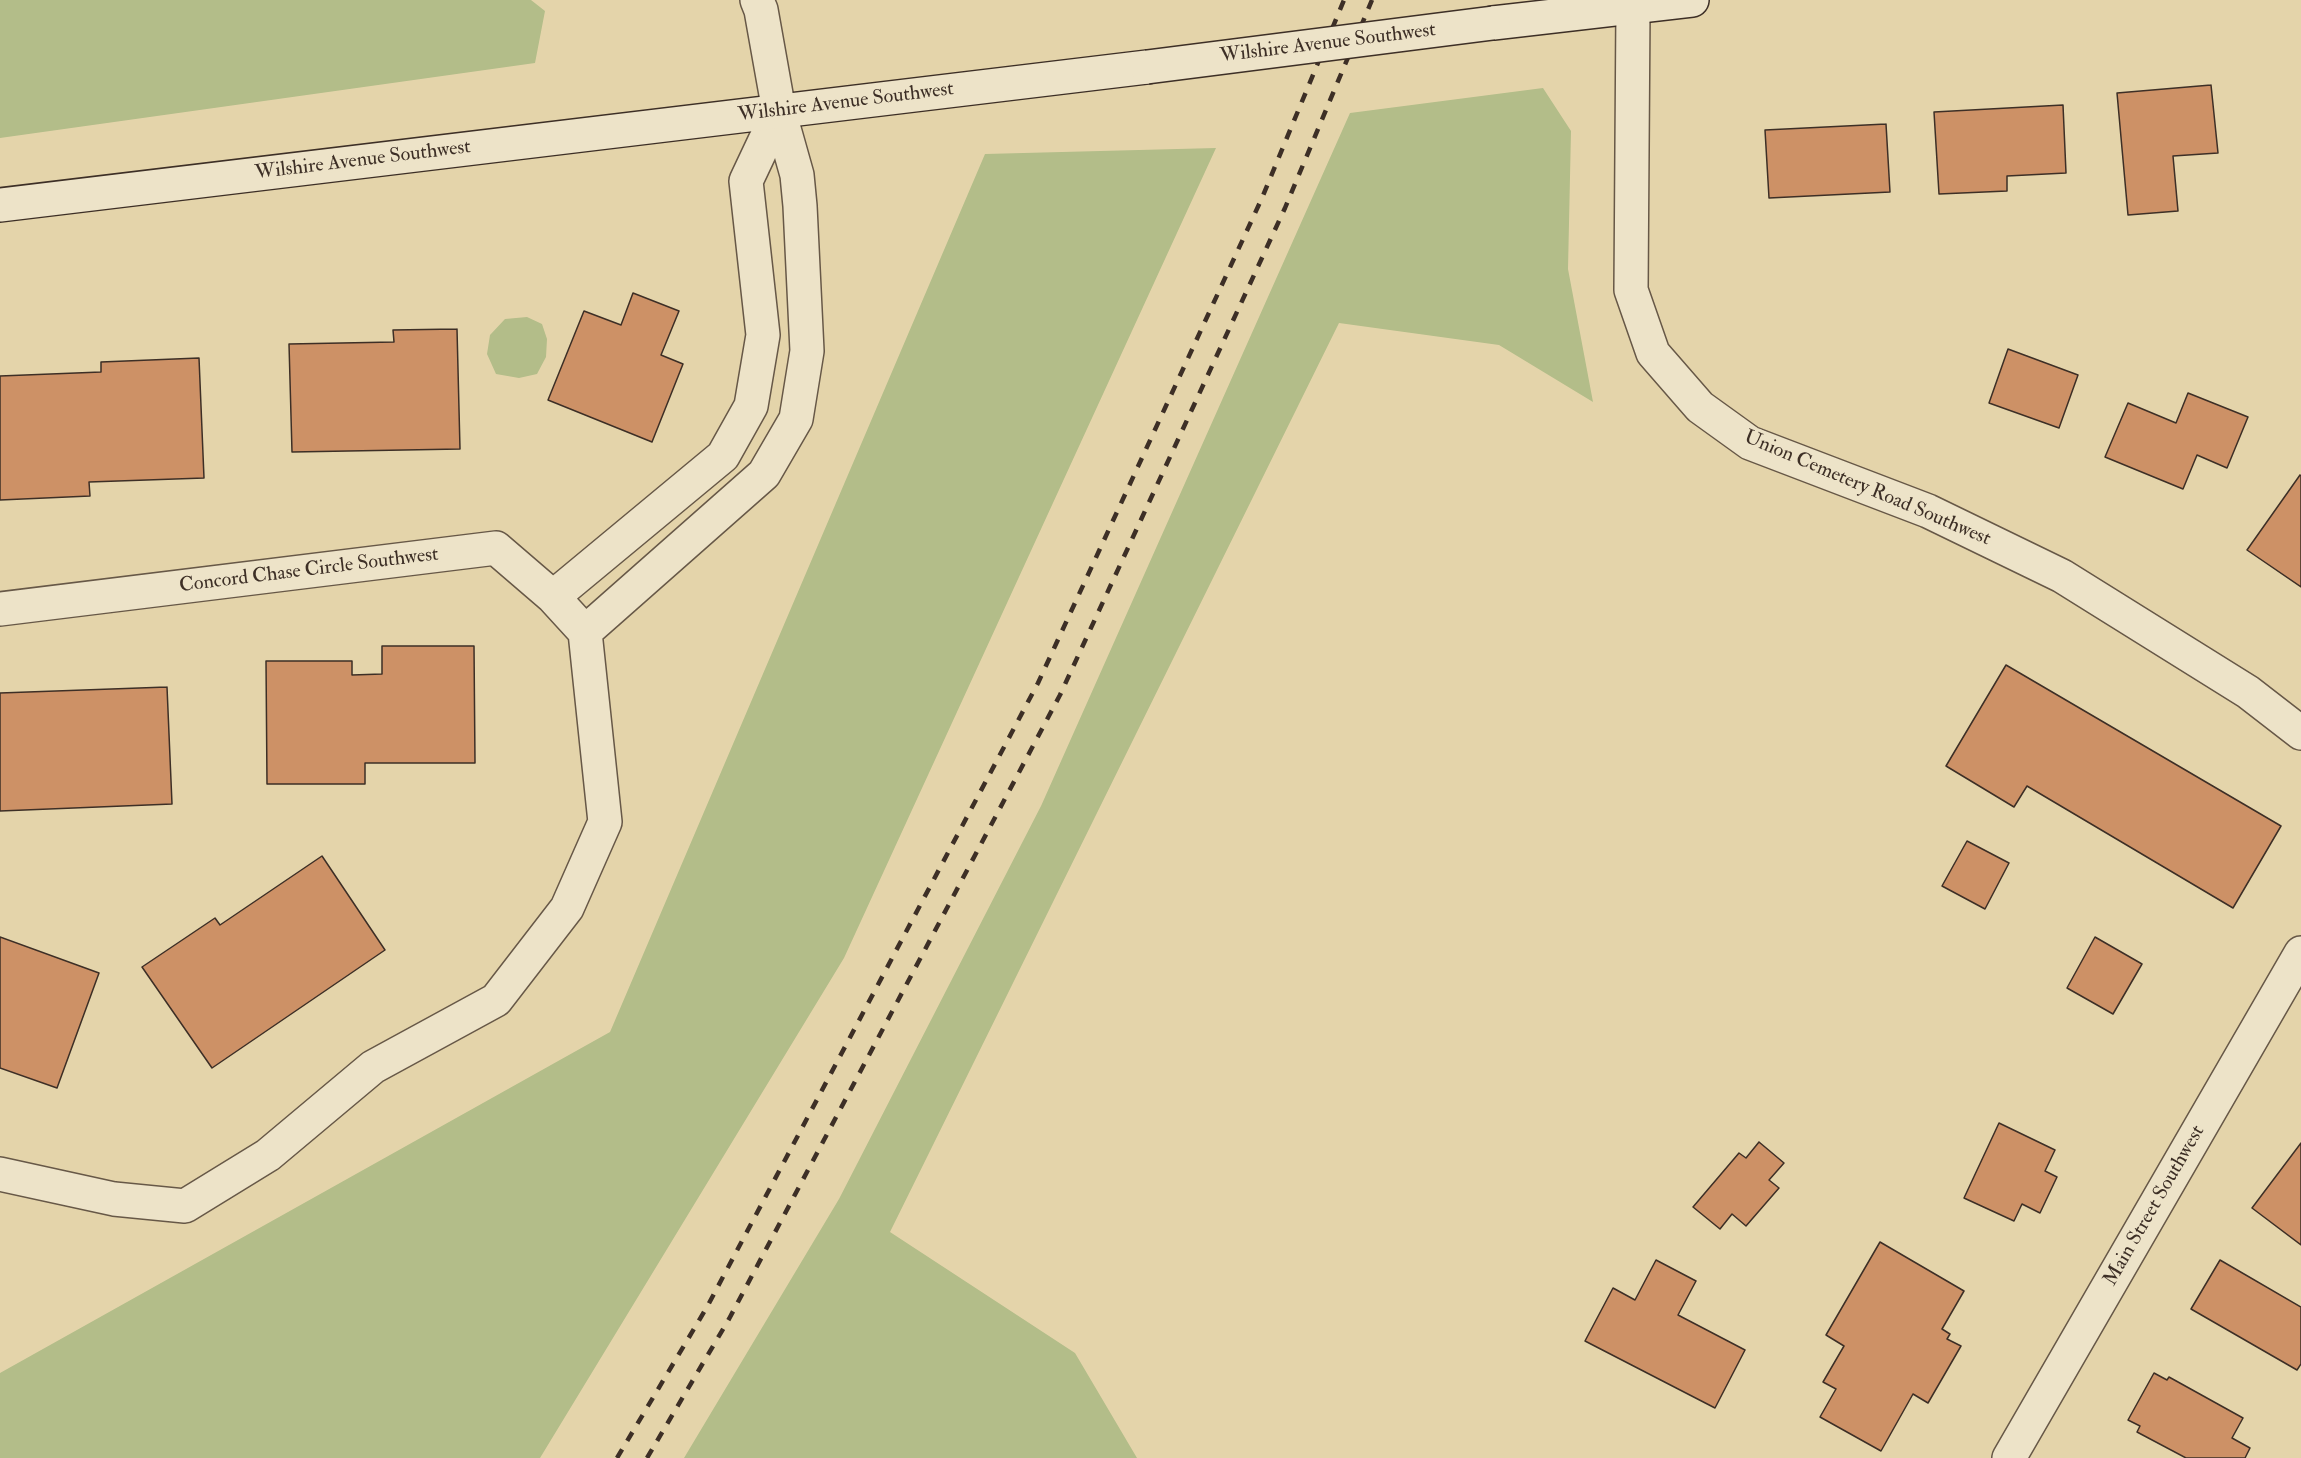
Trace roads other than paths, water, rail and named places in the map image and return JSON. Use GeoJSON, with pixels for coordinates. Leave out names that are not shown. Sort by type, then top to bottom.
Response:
{"type":"FeatureCollection","features":[{"type":"Feature","properties":{"kind":"street"},"geometry":{"type":"LineString","coordinates":[[0,1174],[114,1199],[185,1206],[268,1155],[373,1067],[496,1000],[567,908],[604,822],[585,632],[764,474],[796,419],[807,351],[800,206],[797,175],[779,111],[761,10],[757,0]]}},
{"type":"Feature","properties":{"kind":"street","name":"Wilshire Avenue Southwest"},"geometry":{"type":"LineString","coordinates":[[0,206],[1692,0]]}},
{"type":"Feature","properties":{"kind":"street","name":"Union Cemetery Road Southwest"},"geometry":{"type":"LineString","coordinates":[[1633,8],[1632,290],[1653,353],[1700,407],[1750,443],[1928,512],[2062,576],[2248,692],[2301,733]]}},
{"type":"Feature","properties":{"kind":"street"},"geometry":{"type":"LineString","coordinates":[[553,597],[723,456],[751,406],[763,335],[746,181],[779,111]]}},
{"type":"Feature","properties":{"kind":"street","name":"Concord Chase Circle Southwest"},"geometry":{"type":"LineString","coordinates":[[0,609],[496,548],[553,597],[585,632]]}},
{"type":"Feature","properties":{"kind":"street","name":"Main Street Southwest"},"geometry":{"type":"LineString","coordinates":[[2009,1458],[2301,953]]}},
{"type":"Feature","properties":{"kind":"railway"},"geometry":{"type":"LineString","coordinates":[[617,1458],[707,1307],[1038,683],[1262,198],[1344,0]]}},
{"type":"Feature","properties":{"kind":"railway"},"geometry":{"type":"LineString","coordinates":[[647,1458],[729,1319],[1060,695],[1285,208],[1372,0]]}}]}
